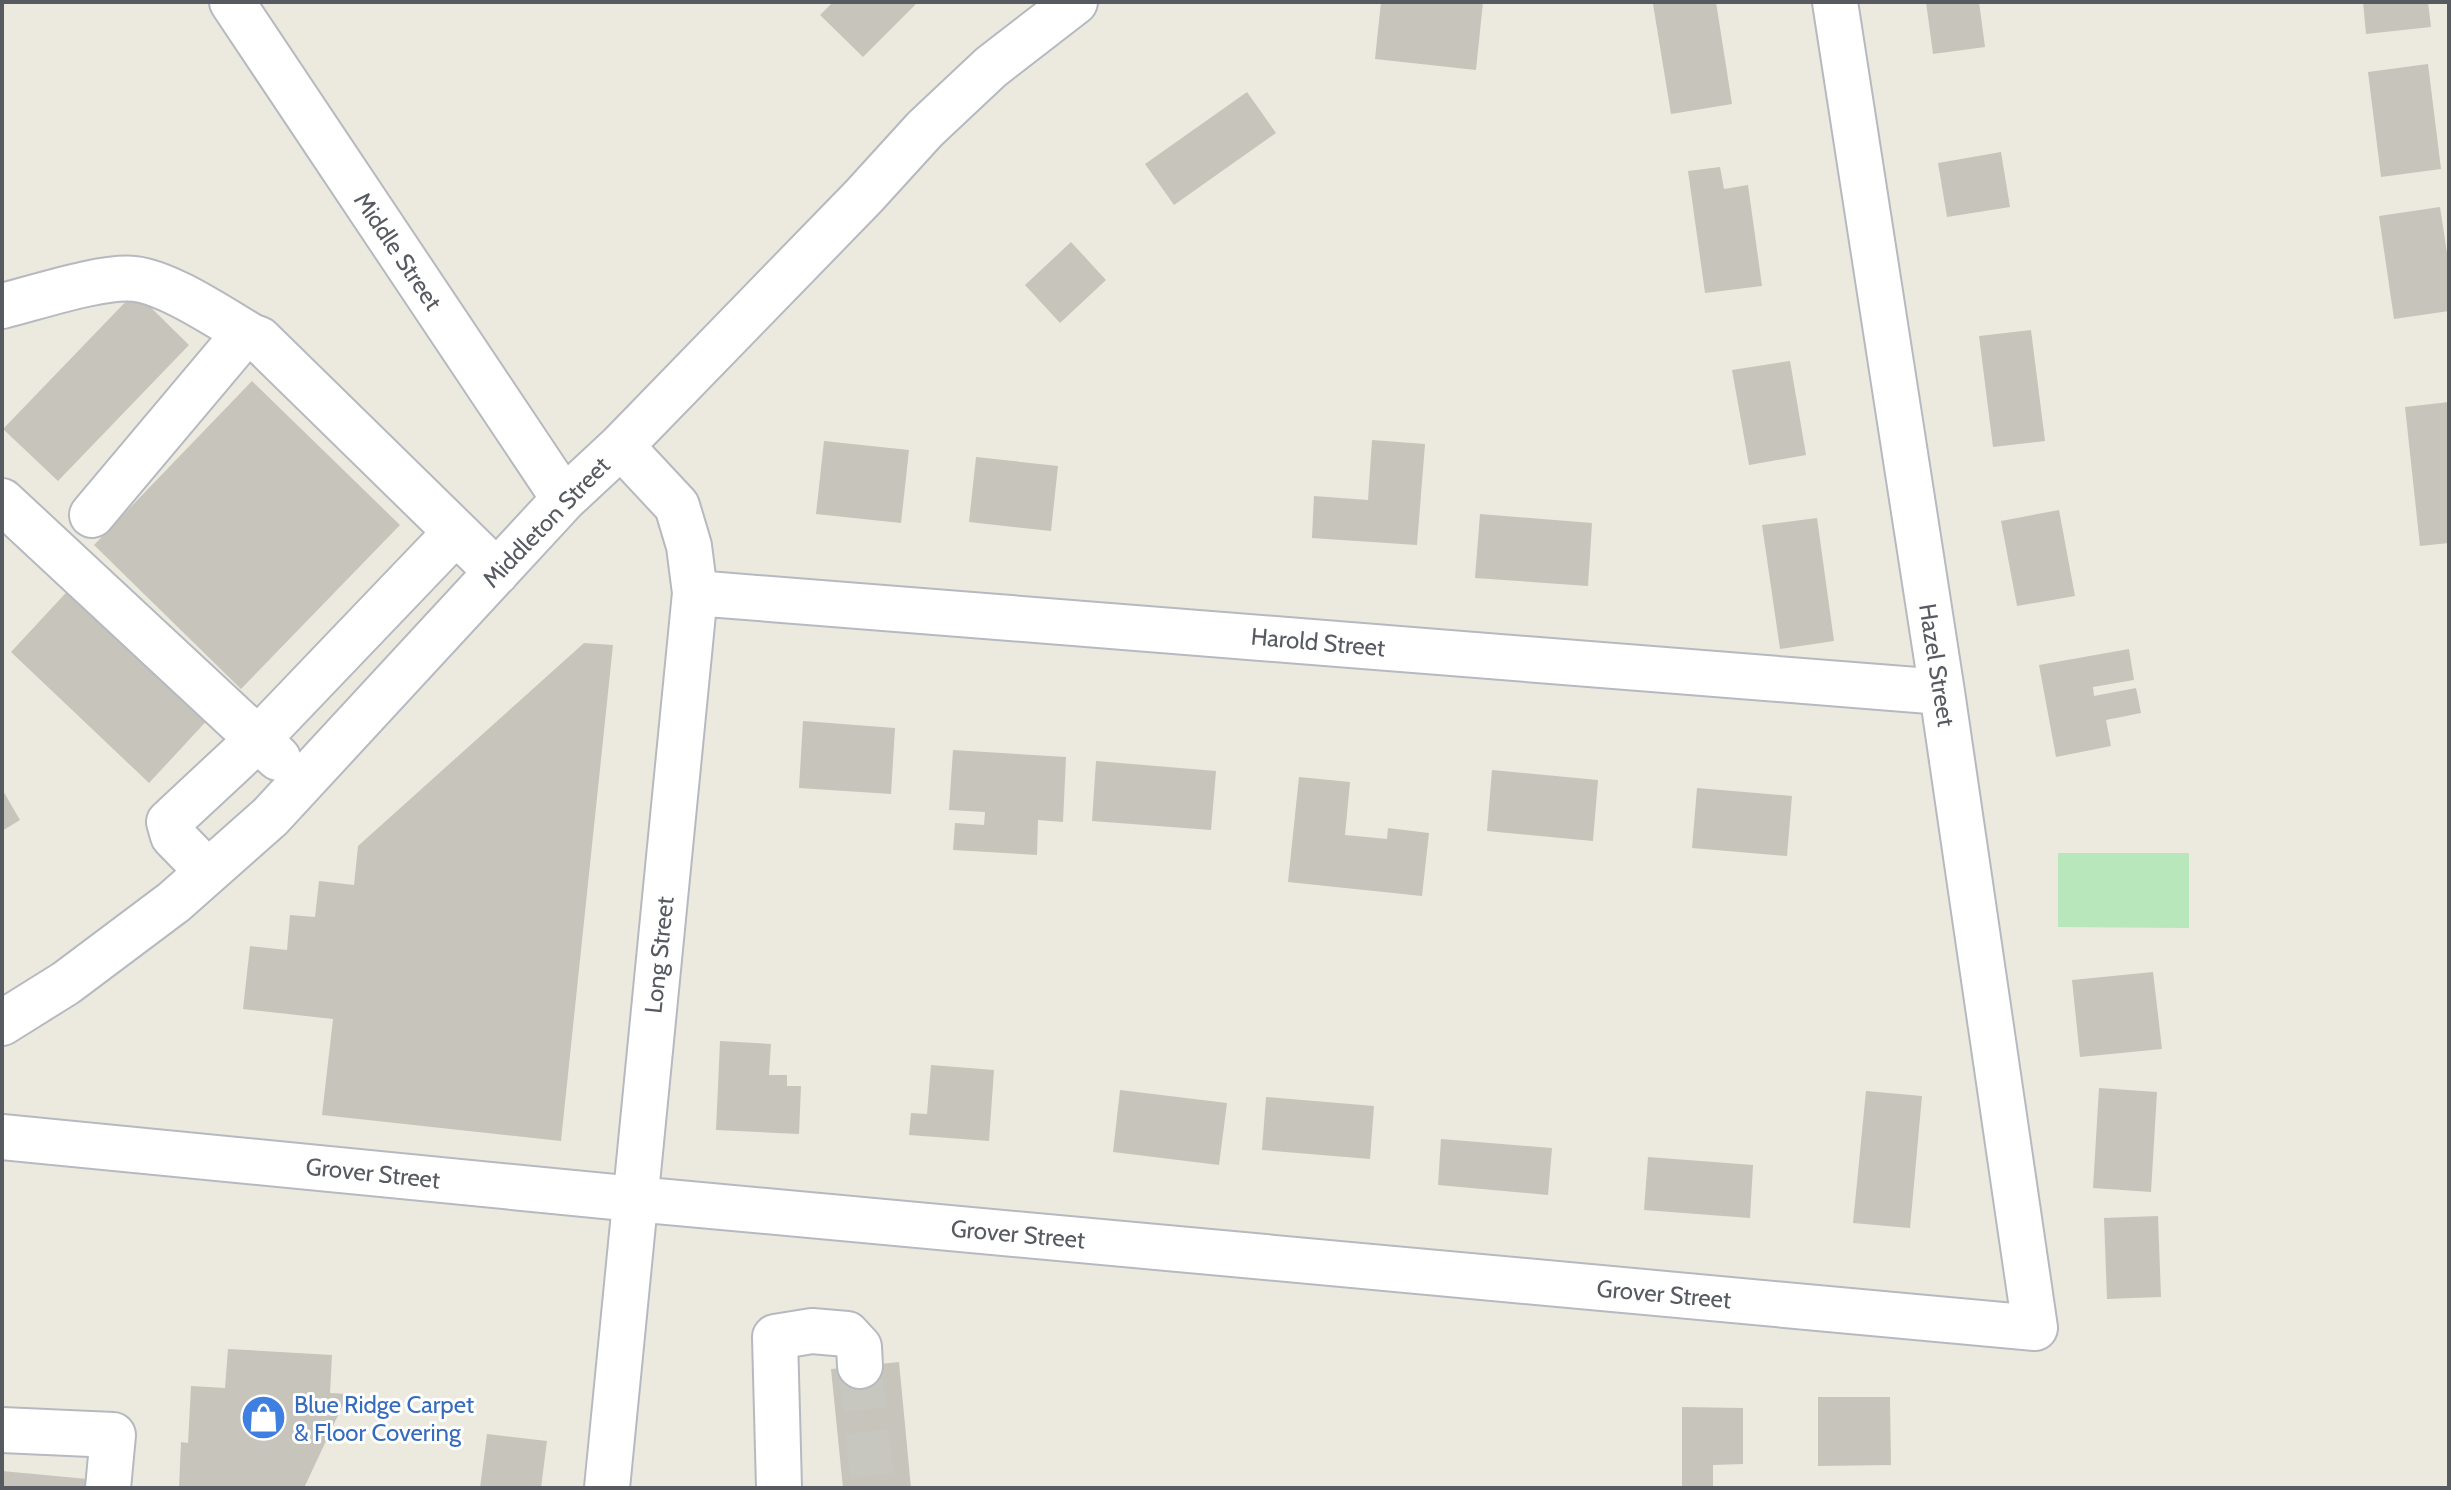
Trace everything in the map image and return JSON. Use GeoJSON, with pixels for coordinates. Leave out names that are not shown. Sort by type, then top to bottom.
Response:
{"type":"FeatureCollection","features":[{"type":"Feature","properties":{"kind":"street","name":"Middle Street"},"geometry":{"type":"LineString","coordinates":[[232,2],[564,499]]}},
{"type":"Feature","properties":{"kind":"street","name":"Middleton Street"},"geometry":{"type":"LineString","coordinates":[[2,1023],[66,983],[174,902],[270,817],[564,499],[621,446],[925,129],[991,67],[1075,2]]}},
{"type":"Feature","properties":{"kind":"street","name":"Hazel Street"},"geometry":{"type":"LineString","coordinates":[[1835,2],[1942,692],[2035,1328]]}},
{"type":"Feature","properties":{"kind":"street"},"geometry":{"type":"LineString","coordinates":[[2,306],[96,282],[135,279],[180,294],[259,339],[497,572]]}},
{"type":"Feature","properties":{"kind":"street"},"geometry":{"type":"LineString","coordinates":[[92,515],[240,339],[251,336]]}},
{"type":"Feature","properties":{"kind":"street","name":"Long Street"},"geometry":{"type":"LineString","coordinates":[[607,1488],[695,593],[689,546],[677,506],[621,446]]}},
{"type":"Feature","properties":{"kind":"street"},"geometry":{"type":"LineString","coordinates":[[2,501],[303,781]]}},
{"type":"Feature","properties":{"kind":"street"},"geometry":{"type":"LineString","coordinates":[[208,872],[173,836],[169,822],[258,739],[456,532]]}},
{"type":"Feature","properties":{"kind":"street","name":"Harold Street"},"geometry":{"type":"LineString","coordinates":[[695,593],[1942,692]]}},
{"type":"Feature","properties":{"kind":"street","name":"Grover Street"},"geometry":{"type":"LineString","coordinates":[[2,1137],[635,1199],[2035,1328]]}},
{"type":"Feature","properties":{"kind":"street"},"geometry":{"type":"LineString","coordinates":[[779,1488],[775,1337],[812,1331],[847,1334],[859,1347],[860,1366]]}},
{"type":"Feature","properties":{"kind":"street"},"geometry":{"type":"LineString","coordinates":[[2,1430],[113,1435],[108,1488]]}},
{"type":"Feature","properties":{"kind":"green space"},"geometry":{"type":"Polygon","coordinates":[[[2058,853],[2189,853],[2189,928],[2058,927],[2058,853]]]}},
{"type":"Feature","properties":{"kind":"building"},"geometry":{"type":"Polygon","coordinates":[[[833,2],[918,2],[863,57],[820,15],[833,2]]]}},
{"type":"Feature","properties":{"kind":"building"},"geometry":{"type":"Polygon","coordinates":[[[1381,2],[1483,2],[1476,70],[1375,59],[1381,2]]]}},
{"type":"Feature","properties":{"kind":"building"},"geometry":{"type":"Polygon","coordinates":[[[1716,2],[1732,104],[1671,114],[1653,4],[1716,2]]]}},
{"type":"Feature","properties":{"kind":"building"},"geometry":{"type":"Polygon","coordinates":[[[1926,2],[1979,2],[1985,47],[1933,54],[1926,2]]]}},
{"type":"Feature","properties":{"kind":"building"},"geometry":{"type":"Polygon","coordinates":[[[2363,2],[2428,2],[2431,27],[2366,34],[2363,2]]]}},
{"type":"Feature","properties":{"kind":"building"},"geometry":{"type":"Polygon","coordinates":[[[2428,64],[2441,169],[2381,177],[2368,72],[2428,64]]]}},
{"type":"Feature","properties":{"kind":"building"},"geometry":{"type":"Polygon","coordinates":[[[1247,92],[1276,133],[1174,205],[1145,164],[1247,92]]]}},
{"type":"Feature","properties":{"kind":"building"},"geometry":{"type":"Polygon","coordinates":[[[2001,152],[2010,207],[1947,217],[1938,163],[2001,152]]]}},
{"type":"Feature","properties":{"kind":"building"},"geometry":{"type":"Polygon","coordinates":[[[1720,167],[1724,189],[1748,185],[1762,286],[1705,293],[1688,171],[1720,167]]]}},
{"type":"Feature","properties":{"kind":"building"},"geometry":{"type":"Polygon","coordinates":[[[2440,207],[2449,266],[2449,311],[2394,319],[2379,216],[2440,207]]]}},
{"type":"Feature","properties":{"kind":"building"},"geometry":{"type":"Polygon","coordinates":[[[1071,242],[1106,280],[1060,323],[1025,285],[1071,242]]]}},
{"type":"Feature","properties":{"kind":"building"},"geometry":{"type":"Polygon","coordinates":[[[135,292],[189,345],[58,481],[3,429],[135,292]]]}},
{"type":"Feature","properties":{"kind":"building"},"geometry":{"type":"Polygon","coordinates":[[[2031,330],[2045,441],[1993,447],[1979,336],[2031,330]]]}},
{"type":"Feature","properties":{"kind":"building"},"geometry":{"type":"Polygon","coordinates":[[[1790,361],[1806,455],[1749,465],[1732,370],[1790,361]]]}},
{"type":"Feature","properties":{"kind":"building"},"geometry":{"type":"Polygon","coordinates":[[[252,381],[400,525],[241,689],[94,545],[252,381]]]}},
{"type":"Feature","properties":{"kind":"building"},"geometry":{"type":"Polygon","coordinates":[[[2449,402],[2449,543],[2420,546],[2405,407],[2449,402]]]}},
{"type":"Feature","properties":{"kind":"building"},"geometry":{"type":"Polygon","coordinates":[[[1372,440],[1425,444],[1417,545],[1312,538],[1314,496],[1368,500],[1372,440]]]}},
{"type":"Feature","properties":{"kind":"building"},"geometry":{"type":"Polygon","coordinates":[[[824,441],[909,450],[901,523],[816,514],[824,441]]]}},
{"type":"Feature","properties":{"kind":"building"},"geometry":{"type":"Polygon","coordinates":[[[976,457],[1058,466],[1051,531],[969,522],[976,457]]]}},
{"type":"Feature","properties":{"kind":"building"},"geometry":{"type":"Polygon","coordinates":[[[2059,510],[2075,596],[2017,606],[2001,521],[2059,510]]]}},
{"type":"Feature","properties":{"kind":"building"},"geometry":{"type":"Polygon","coordinates":[[[1480,514],[1592,523],[1588,586],[1475,578],[1480,514]]]}},
{"type":"Feature","properties":{"kind":"building"},"geometry":{"type":"Polygon","coordinates":[[[1817,518],[1834,641],[1780,649],[1762,525],[1817,518]]]}},
{"type":"Feature","properties":{"kind":"building"},"geometry":{"type":"Polygon","coordinates":[[[75,583],[213,714],[149,783],[11,652],[75,583]]]}},
{"type":"Feature","properties":{"kind":"building"},"geometry":{"type":"Polygon","coordinates":[[[584,643],[613,645],[561,1141],[322,1115],[333,1019],[243,1009],[250,946],[287,950],[290,915],[315,917],[319,881],[354,885],[358,846],[584,643]]]}},
{"type":"Feature","properties":{"kind":"building"},"geometry":{"type":"Polygon","coordinates":[[[2129,649],[2134,680],[2093,687],[2094,696],[2136,688],[2141,713],[2106,720],[2111,746],[2056,757],[2039,665],[2129,649]]]}},
{"type":"Feature","properties":{"kind":"building"},"geometry":{"type":"Polygon","coordinates":[[[803,721],[895,728],[891,794],[799,788],[803,721]]]}},
{"type":"Feature","properties":{"kind":"building"},"geometry":{"type":"Polygon","coordinates":[[[953,750],[1066,757],[1063,822],[1038,820],[1037,855],[953,850],[955,823],[984,825],[985,812],[949,810],[953,750]]]}},
{"type":"Feature","properties":{"kind":"building"},"geometry":{"type":"Polygon","coordinates":[[[1096,761],[1216,771],[1211,830],[1092,821],[1096,761]]]}},
{"type":"Feature","properties":{"kind":"building"},"geometry":{"type":"Polygon","coordinates":[[[1492,770],[1598,780],[1593,841],[1487,831],[1492,770]]]}},
{"type":"Feature","properties":{"kind":"building"},"geometry":{"type":"Polygon","coordinates":[[[1299,777],[1350,782],[1345,835],[1387,839],[1388,828],[1429,833],[1422,896],[1288,882],[1299,777]]]}},
{"type":"Feature","properties":{"kind":"building"},"geometry":{"type":"Polygon","coordinates":[[[1697,788],[1792,796],[1787,856],[1692,848],[1697,788]]]}},
{"type":"Feature","properties":{"kind":"building"},"geometry":{"type":"Polygon","coordinates":[[[2,789],[20,820],[2,831],[2,789]]]}},
{"type":"Feature","properties":{"kind":"building"},"geometry":{"type":"Polygon","coordinates":[[[2153,972],[2162,1049],[2080,1057],[2072,980],[2153,972]]]}},
{"type":"Feature","properties":{"kind":"building"},"geometry":{"type":"Polygon","coordinates":[[[720,1041],[771,1044],[769,1075],[787,1075],[787,1086],[801,1086],[799,1134],[716,1130],[720,1041]]]}},
{"type":"Feature","properties":{"kind":"building"},"geometry":{"type":"Polygon","coordinates":[[[931,1065],[994,1070],[989,1141],[909,1135],[911,1113],[927,1114],[931,1065]]]}},
{"type":"Feature","properties":{"kind":"building"},"geometry":{"type":"Polygon","coordinates":[[[2099,1088],[2157,1092],[2151,1192],[2093,1188],[2099,1088]]]}},
{"type":"Feature","properties":{"kind":"building"},"geometry":{"type":"Polygon","coordinates":[[[1120,1090],[1227,1103],[1219,1165],[1113,1152],[1120,1090]]]}},
{"type":"Feature","properties":{"kind":"building"},"geometry":{"type":"Polygon","coordinates":[[[1866,1091],[1922,1096],[1910,1228],[1853,1223],[1866,1091]]]}},
{"type":"Feature","properties":{"kind":"building"},"geometry":{"type":"Polygon","coordinates":[[[1266,1097],[1374,1106],[1370,1159],[1262,1150],[1266,1097]]]}},
{"type":"Feature","properties":{"kind":"building"},"geometry":{"type":"Polygon","coordinates":[[[1441,1139],[1552,1148],[1548,1195],[1438,1185],[1441,1139]]]}},
{"type":"Feature","properties":{"kind":"building"},"geometry":{"type":"Polygon","coordinates":[[[1648,1157],[1753,1165],[1750,1218],[1644,1210],[1648,1157]]]}},
{"type":"Feature","properties":{"kind":"building"},"geometry":{"type":"Polygon","coordinates":[[[2158,1216],[2161,1297],[2107,1299],[2104,1218],[2158,1216]]]}},
{"type":"Feature","properties":{"kind":"building","name":"Blue Ridge Carpet & Floor Covering"},"geometry":{"type":"Polygon","coordinates":[[[228,1349],[332,1355],[330,1393],[348,1394],[304,1488],[179,1488],[181,1442],[188,1443],[191,1386],[225,1388],[228,1349]]]}},
{"type":"Feature","properties":{"kind":"building"},"geometry":{"type":"Polygon","coordinates":[[[899,1362],[911,1488],[843,1488],[831,1369],[899,1362]]]}},
{"type":"Feature","properties":{"kind":"building"},"geometry":{"type":"Polygon","coordinates":[[[1818,1397],[1890,1397],[1891,1465],[1818,1466],[1818,1397]]]}},
{"type":"Feature","properties":{"kind":"building"},"geometry":{"type":"Polygon","coordinates":[[[1682,1407],[1743,1408],[1743,1464],[1713,1465],[1713,1488],[1682,1488],[1682,1407]]]}},
{"type":"Feature","properties":{"kind":"building"},"geometry":{"type":"Polygon","coordinates":[[[487,1434],[547,1441],[541,1488],[480,1488],[487,1434]]]}},
{"type":"Feature","properties":{"kind":"building"},"geometry":{"type":"Polygon","coordinates":[[[2,1471],[98,1480],[97,1488],[2,1488],[2,1471]]]}},
{"type":"Feature","properties":{"kind":"tunnel"},"geometry":{"type":"LineString","coordinates":[[860,1366],[873,1488]]}},
{"type":"Feature","properties":{"kind":"place","name":"Blue Ridge Carpet & Floor Covering"},"geometry":{"type":"Point","coordinates":[263,1418]}}]}
